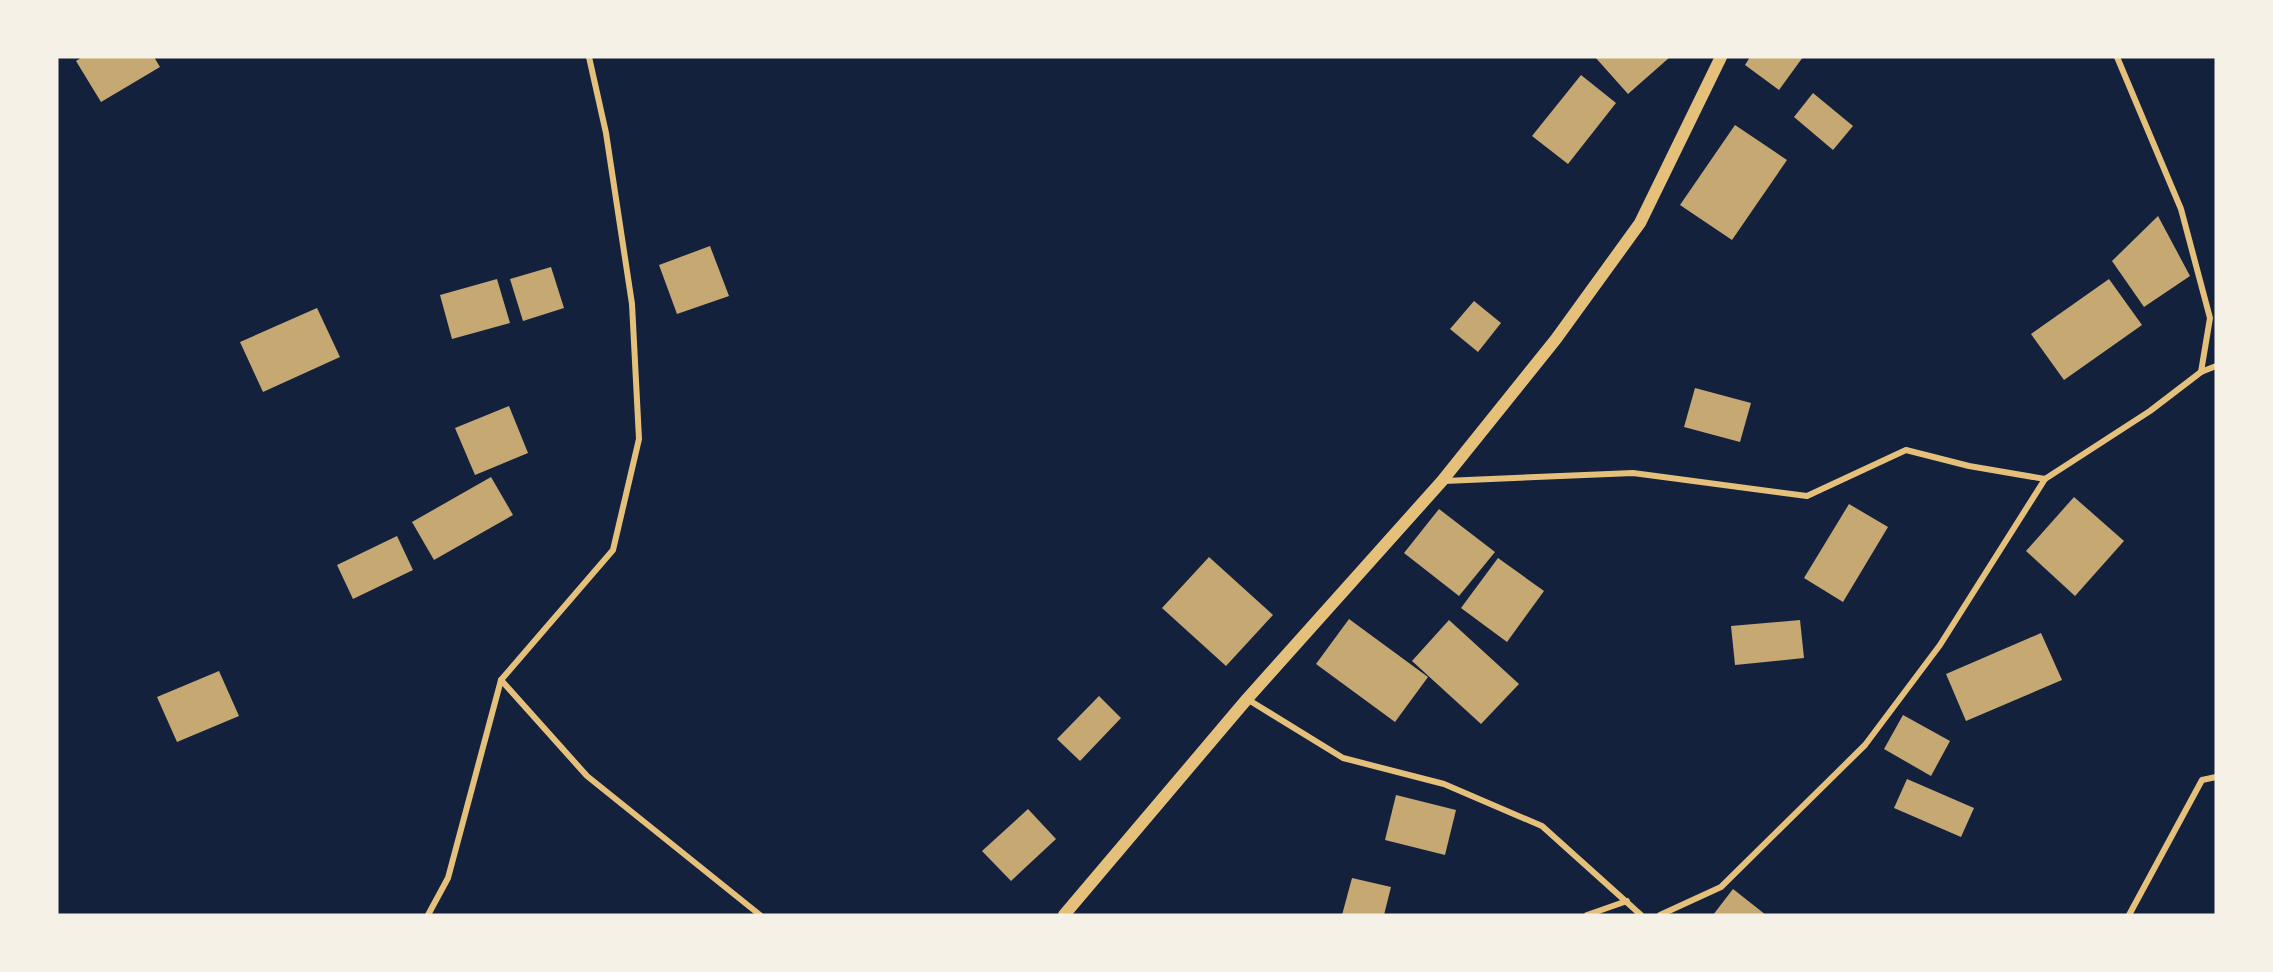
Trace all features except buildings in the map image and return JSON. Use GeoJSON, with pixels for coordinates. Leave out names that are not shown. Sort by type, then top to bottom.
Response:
{"type":"FeatureCollection","features":[{"type":"Feature","properties":{"kind":"main road"},"geometry":{"type":"LineString","coordinates":[[1064,915],[1247,699],[1442,481],[1556,339],[1640,223],[1721,57]]}},
{"type":"Feature","properties":{"kind":"street"},"geometry":{"type":"LineString","coordinates":[[428,915],[448,878],[501,680],[613,550],[639,439],[632,304],[606,133],[589,57]]}},
{"type":"Feature","properties":{"kind":"street"},"geometry":{"type":"LineString","coordinates":[[2118,57],[2181,209],[2210,318],[2200,372]]}},
{"type":"Feature","properties":{"kind":"street"},"geometry":{"type":"LineString","coordinates":[[1660,915],[1721,887],[1865,745],[1940,645],[2045,479],[2150,411],[2200,372],[2216,366]]}},
{"type":"Feature","properties":{"kind":"street"},"geometry":{"type":"LineString","coordinates":[[1442,481],[1633,473],[1807,496],[1906,450],[1969,466],[2045,479]]}},
{"type":"Feature","properties":{"kind":"street"},"geometry":{"type":"LineString","coordinates":[[501,680],[587,776],[760,915]]}},
{"type":"Feature","properties":{"kind":"street"},"geometry":{"type":"LineString","coordinates":[[1247,699],[1343,758],[1444,784],[1542,826],[1641,915]]}},
{"type":"Feature","properties":{"kind":"street"},"geometry":{"type":"LineString","coordinates":[[2128,915],[2202,780],[2216,777]]}},
{"type":"Feature","properties":{"kind":"street"},"geometry":{"type":"LineString","coordinates":[[1587,915],[1627,901]]}}]}
